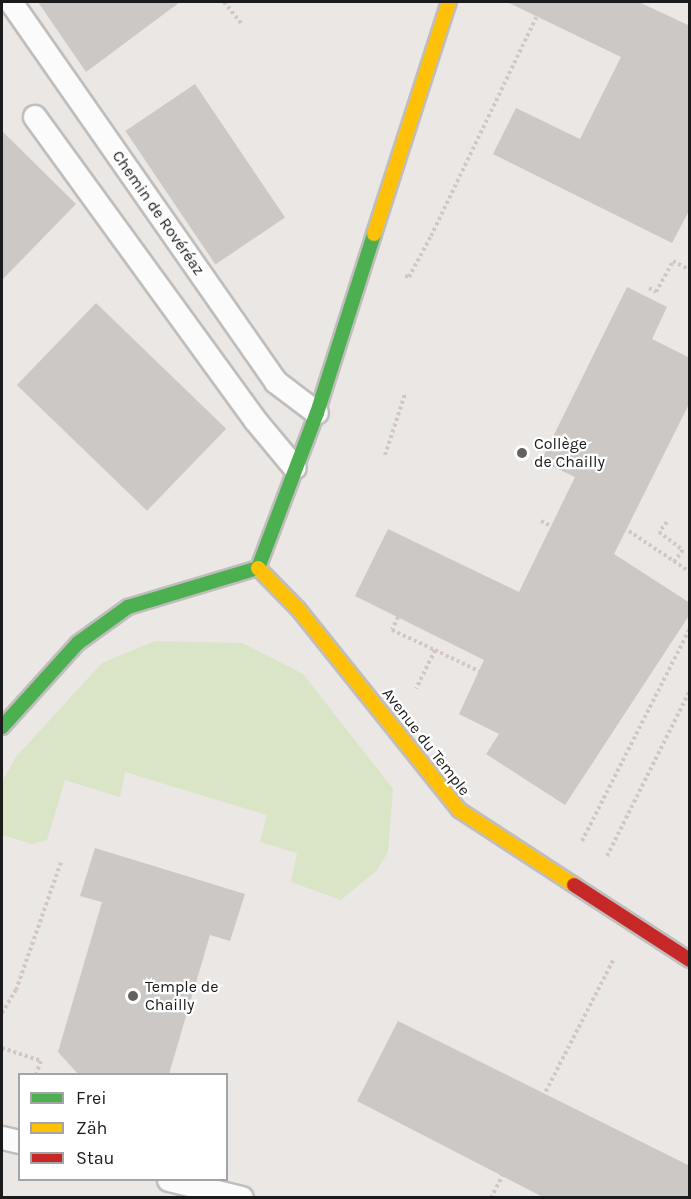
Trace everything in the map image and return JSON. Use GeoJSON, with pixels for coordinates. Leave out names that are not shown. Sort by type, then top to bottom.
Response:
{"type":"FeatureCollection","features":[{"type":"Feature","properties":{"kind":"street"},"geometry":{"type":"LineString","coordinates":[[2,727],[78,643],[128,607],[258,568],[317,413],[449,2]]}},
{"type":"Feature","properties":{"kind":"street","name":"Avenue du Temple"},"geometry":{"type":"LineString","coordinates":[[258,568],[299,610],[459,810],[690,960]]}},
{"type":"Feature","properties":{"kind":"lane","name":"Chemin de Rovéréaz"},"geometry":{"type":"LineString","coordinates":[[11,2],[276,382],[317,413]]}},
{"type":"Feature","properties":{"kind":"lane"},"geometry":{"type":"LineString","coordinates":[[35,117],[255,420],[296,468]]}},
{"type":"Feature","properties":{"kind":"lane"},"geometry":{"type":"LineString","coordinates":[[2,1138],[18,1142]]}},
{"type":"Feature","properties":{"kind":"lane"},"geometry":{"type":"LineString","coordinates":[[177,1181],[242,1197]]}},
{"type":"Feature","properties":{"kind":"path"},"geometry":{"type":"LineString","coordinates":[[224,2],[242,24]]}},
{"type":"Feature","properties":{"kind":"path"},"geometry":{"type":"LineString","coordinates":[[395,273],[409,277],[538,14]]}},
{"type":"Feature","properties":{"kind":"path"},"geometry":{"type":"LineString","coordinates":[[649,288],[656,292],[673,261],[690,270]]}},
{"type":"Feature","properties":{"kind":"path"},"geometry":{"type":"LineString","coordinates":[[386,455],[405,393]]}},
{"type":"Feature","properties":{"kind":"path"},"geometry":{"type":"LineString","coordinates":[[585,501],[690,572]]}},
{"type":"Feature","properties":{"kind":"path"},"geometry":{"type":"LineString","coordinates":[[542,521],[551,526]]}},
{"type":"Feature","properties":{"kind":"path"},"geometry":{"type":"LineString","coordinates":[[667,522],[659,532],[683,550],[674,562]]}},
{"type":"Feature","properties":{"kind":"path"},"geometry":{"type":"LineString","coordinates":[[398,617],[392,630],[489,676]]}},
{"type":"Feature","properties":{"kind":"path"},"geometry":{"type":"LineString","coordinates":[[577,852],[690,628]]}},
{"type":"Feature","properties":{"kind":"path"},"geometry":{"type":"LineString","coordinates":[[387,718],[410,700],[435,650]]}},
{"type":"Feature","properties":{"kind":"path"},"geometry":{"type":"LineString","coordinates":[[604,861],[690,690]]}},
{"type":"Feature","properties":{"kind":"path"},"geometry":{"type":"LineString","coordinates":[[2,1013],[16,990],[61,862]]}},
{"type":"Feature","properties":{"kind":"path"},"geometry":{"type":"LineString","coordinates":[[491,1197],[631,922]]}},
{"type":"Feature","properties":{"kind":"path"},"geometry":{"type":"LineString","coordinates":[[2,1048],[41,1061],[36,1073]]}},
{"type":"Feature","properties":{"kind":"green space"},"geometry":{"type":"Polygon","coordinates":[[[155,641],[242,643],[303,674],[393,789],[388,852],[376,871],[341,900],[291,882],[297,853],[260,842],[267,815],[125,772],[120,797],[65,780],[47,840],[32,844],[2,835],[2,782],[16,757],[102,663],[155,641]]]}},
{"type":"Feature","properties":{"kind":"building"},"geometry":{"type":"Polygon","coordinates":[[[38,2],[180,2],[86,72],[38,2]]]}},
{"type":"Feature","properties":{"kind":"building"},"geometry":{"type":"Polygon","coordinates":[[[507,2],[639,2],[690,26],[690,209],[672,243],[493,154],[516,108],[580,139],[621,57],[507,2]]]}},
{"type":"Feature","properties":{"kind":"building"},"geometry":{"type":"Polygon","coordinates":[[[195,84],[285,217],[215,264],[125,131],[195,84]]]}},
{"type":"Feature","properties":{"kind":"building"},"geometry":{"type":"Polygon","coordinates":[[[2,131],[76,204],[2,280],[2,131]]]}},
{"type":"Feature","properties":{"kind":"building"},"geometry":{"type":"Polygon","coordinates":[[[627,287],[667,307],[652,339],[690,358],[690,402],[614,554],[690,603],[690,614],[565,805],[486,754],[499,734],[459,714],[484,660],[355,596],[388,529],[519,592],[575,477],[541,461],[627,287]]]}},
{"type":"Feature","properties":{"kind":"building"},"geometry":{"type":"Polygon","coordinates":[[[96,303],[226,429],[147,511],[17,385],[96,303]]]}},
{"type":"Feature","properties":{"kind":"building","name":"Temple de Chailly"},"geometry":{"type":"Polygon","coordinates":[[[95,848],[245,894],[230,941],[210,935],[169,1073],[77,1073],[58,1052],[102,902],[80,896],[95,848]]]}},
{"type":"Feature","properties":{"kind":"building"},"geometry":{"type":"Polygon","coordinates":[[[398,1021],[690,1166],[690,1197],[543,1197],[357,1101],[398,1021]]]}},
{"type":"Feature","properties":{"kind":"traffic: fast"},"geometry":{"type":"LineString","coordinates":[[258,568],[317,413],[374,234]]}},
{"type":"Feature","properties":{"kind":"traffic: fast"},"geometry":{"type":"LineString","coordinates":[[2,727],[78,643],[128,607],[258,568]]}},
{"type":"Feature","properties":{"kind":"traffic: slow"},"geometry":{"type":"LineString","coordinates":[[374,234],[449,2]]}},
{"type":"Feature","properties":{"kind":"traffic: slow"},"geometry":{"type":"LineString","coordinates":[[258,568],[299,610],[459,810],[574,885]]}},
{"type":"Feature","properties":{"kind":"traffic: jam"},"geometry":{"type":"LineString","coordinates":[[574,885],[690,960]]}},
{"type":"Feature","properties":{"kind":"place","name":"Collège de Chailly"},"geometry":{"type":"Point","coordinates":[522,453]}},
{"type":"Feature","properties":{"kind":"place","name":"Temple de Chailly"},"geometry":{"type":"Point","coordinates":[133,996]}}]}
